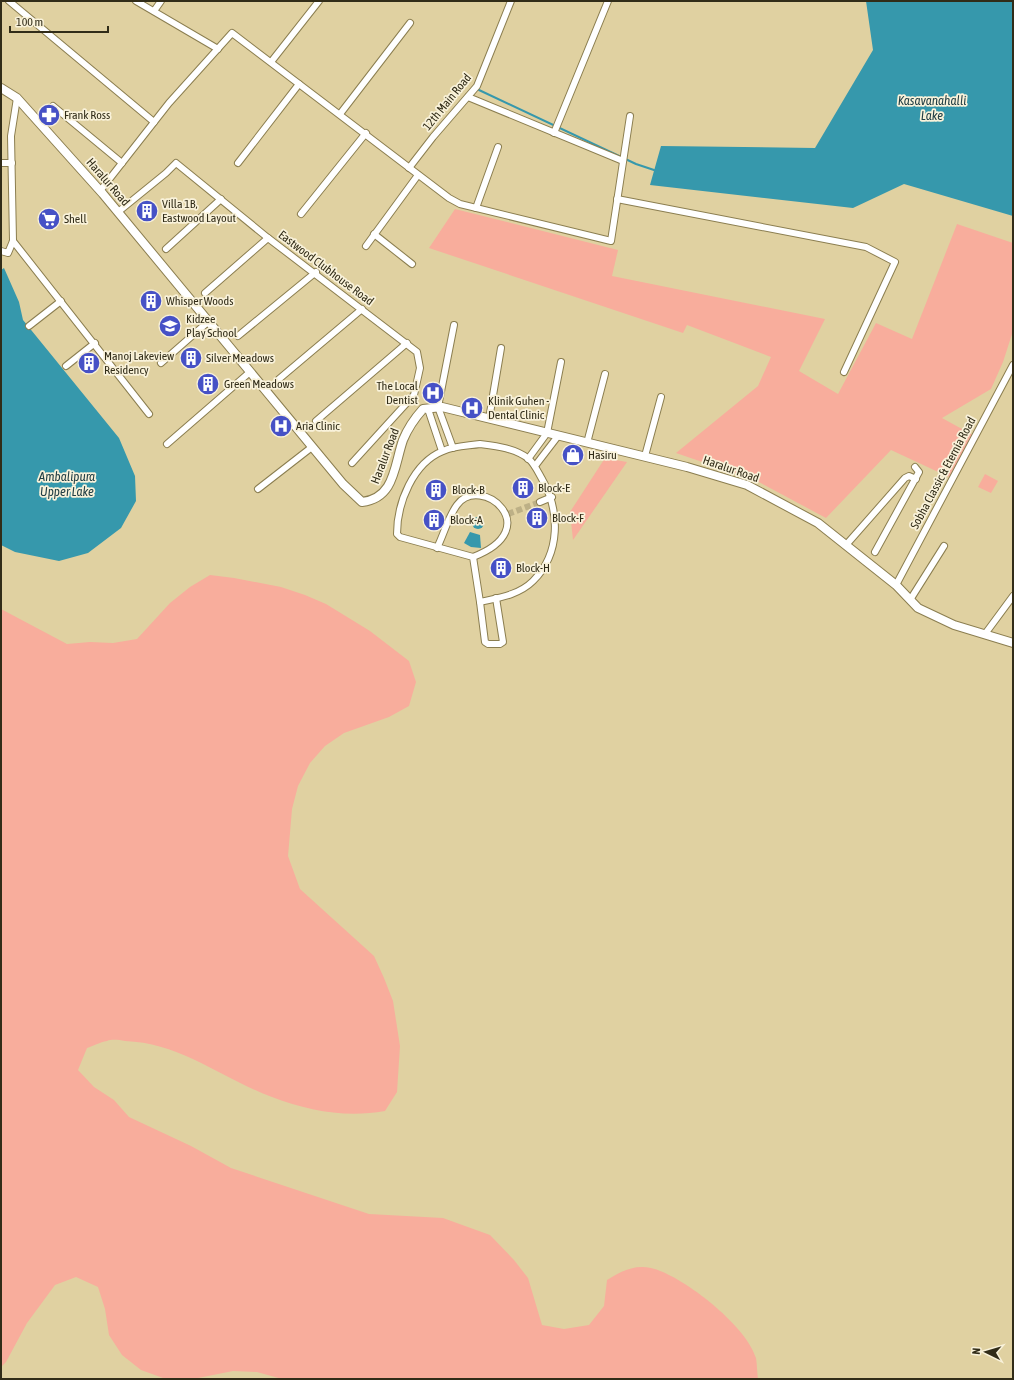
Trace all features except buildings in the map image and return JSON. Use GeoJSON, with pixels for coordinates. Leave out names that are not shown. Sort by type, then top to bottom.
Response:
{"type":"FeatureCollection","features":[{"type":"Feature","properties":{"kind":"street"},"geometry":{"type":"LineString","coordinates":[[9,1],[154,122]]}},
{"type":"Feature","properties":{"kind":"street"},"geometry":{"type":"LineString","coordinates":[[136,1],[218,49]]}},
{"type":"Feature","properties":{"kind":"street"},"geometry":{"type":"LineString","coordinates":[[154,11],[161,1]]}},
{"type":"Feature","properties":{"kind":"street"},"geometry":{"type":"LineString","coordinates":[[271,62],[319,1]]}},
{"type":"Feature","properties":{"kind":"street","name":"12th Main Road"},"geometry":{"type":"LineString","coordinates":[[409,168],[477,86],[511,1]]}},
{"type":"Feature","properties":{"kind":"street"},"geometry":{"type":"LineString","coordinates":[[556,128],[608,1]]}},
{"type":"Feature","properties":{"kind":"street"},"geometry":{"type":"LineString","coordinates":[[340,114],[410,23]]}},
{"type":"Feature","properties":{"kind":"street"},"geometry":{"type":"LineString","coordinates":[[100,191],[154,122],[232,33],[366,133],[449,198],[460,204],[611,241],[630,116]]}},
{"type":"Feature","properties":{"kind":"street"},"geometry":{"type":"LineString","coordinates":[[238,163],[299,84]]}},
{"type":"Feature","properties":{"kind":"street","name":"Haralur Road"},"geometry":{"type":"LineString","coordinates":[[1,88],[17,98],[100,191],[343,484],[362,502],[374,501],[387,490],[411,423],[423,409],[442,407],[645,456],[747,485],[818,523],[896,585],[918,608],[936,618],[954,625],[1013,643]]}},
{"type":"Feature","properties":{"kind":"street"},"geometry":{"type":"LineString","coordinates":[[468,96],[556,128],[623,159]]}},
{"type":"Feature","properties":{"kind":"street"},"geometry":{"type":"LineString","coordinates":[[1,251],[8,253],[13,241],[11,136],[17,98]]}},
{"type":"Feature","properties":{"kind":"street"},"geometry":{"type":"LineString","coordinates":[[53,106],[122,163]]}},
{"type":"Feature","properties":{"kind":"street"},"geometry":{"type":"LineString","coordinates":[[301,214],[366,133]]}},
{"type":"Feature","properties":{"kind":"street"},"geometry":{"type":"LineString","coordinates":[[476,208],[498,146]]}},
{"type":"Feature","properties":{"kind":"street"},"geometry":{"type":"LineString","coordinates":[[1,163],[12,163]]}},
{"type":"Feature","properties":{"kind":"street","name":"Eastwood Clubhouse Road"},"geometry":{"type":"LineString","coordinates":[[118,212],[176,163],[268,238],[316,272],[417,352],[420,368],[414,395],[352,463]]}},
{"type":"Feature","properties":{"kind":"street"},"geometry":{"type":"LineString","coordinates":[[366,246],[418,175]]}},
{"type":"Feature","properties":{"kind":"street"},"geometry":{"type":"LineString","coordinates":[[166,249],[222,199]]}},
{"type":"Feature","properties":{"kind":"street"},"geometry":{"type":"LineString","coordinates":[[617,199],[866,247],[895,262],[844,372]]}},
{"type":"Feature","properties":{"kind":"street"},"geometry":{"type":"LineString","coordinates":[[374,234],[412,264]]}},
{"type":"Feature","properties":{"kind":"street"},"geometry":{"type":"LineString","coordinates":[[205,293],[268,238]]}},
{"type":"Feature","properties":{"kind":"street"},"geometry":{"type":"LineString","coordinates":[[13,241],[149,414]]}},
{"type":"Feature","properties":{"kind":"street"},"geometry":{"type":"LineString","coordinates":[[238,336],[316,272]]}},
{"type":"Feature","properties":{"kind":"street"},"geometry":{"type":"LineString","coordinates":[[29,326],[61,301]]}},
{"type":"Feature","properties":{"kind":"street"},"geometry":{"type":"LineString","coordinates":[[279,379],[362,309]]}},
{"type":"Feature","properties":{"kind":"street"},"geometry":{"type":"LineString","coordinates":[[161,363],[209,321]]}},
{"type":"Feature","properties":{"kind":"street"},"geometry":{"type":"LineString","coordinates":[[453,448],[438,408],[454,326]]}},
{"type":"Feature","properties":{"kind":"street"},"geometry":{"type":"LineString","coordinates":[[66,366],[94,343]]}},
{"type":"Feature","properties":{"kind":"street"},"geometry":{"type":"LineString","coordinates":[[316,421],[407,343]]}},
{"type":"Feature","properties":{"kind":"street"},"geometry":{"type":"LineString","coordinates":[[489,419],[501,348]]}},
{"type":"Feature","properties":{"kind":"street"},"geometry":{"type":"LineString","coordinates":[[528,459],[548,433],[561,362]]}},
{"type":"Feature","properties":{"kind":"street","name":"Sobha Classic & Eternia Road"},"geometry":{"type":"LineString","coordinates":[[896,585],[1013,365]]}},
{"type":"Feature","properties":{"kind":"street"},"geometry":{"type":"LineString","coordinates":[[167,444],[250,372]]}},
{"type":"Feature","properties":{"kind":"street"},"geometry":{"type":"LineString","coordinates":[[587,443],[605,374]]}},
{"type":"Feature","properties":{"kind":"street"},"geometry":{"type":"LineString","coordinates":[[645,456],[661,397]]}},
{"type":"Feature","properties":{"kind":"street"},"geometry":{"type":"LineString","coordinates":[[428,409],[442,451]]}},
{"type":"Feature","properties":{"kind":"street"},"geometry":{"type":"LineString","coordinates":[[535,466],[558,436]]}},
{"type":"Feature","properties":{"kind":"street"},"geometry":{"type":"LineString","coordinates":[[438,548],[458,504],[465,498],[475,496],[488,497],[497,501],[507,514],[508,525],[505,535],[490,551],[473,557],[438,548],[400,537],[397,534],[397,526],[404,497],[410,481],[424,462],[442,451],[480,444],[500,446],[528,459],[535,466],[552,497],[556,519],[554,543],[546,564],[533,581],[519,591],[480,602]]}},
{"type":"Feature","properties":{"kind":"street"},"geometry":{"type":"LineString","coordinates":[[258,489],[312,447]]}},
{"type":"Feature","properties":{"kind":"street"},"geometry":{"type":"LineString","coordinates":[[875,552],[916,479],[920,470],[915,467]]}},
{"type":"Feature","properties":{"kind":"street"},"geometry":{"type":"LineString","coordinates":[[846,545],[905,478],[909,476],[916,479]]}},
{"type":"Feature","properties":{"kind":"street"},"geometry":{"type":"LineString","coordinates":[[540,502],[552,497]]}},
{"type":"Feature","properties":{"kind":"street"},"geometry":{"type":"LineString","coordinates":[[910,600],[944,546]]}},
{"type":"Feature","properties":{"kind":"street"},"geometry":{"type":"LineString","coordinates":[[473,557],[485,642],[488,644],[500,644],[502,642],[496,598]]}},
{"type":"Feature","properties":{"kind":"street"},"geometry":{"type":"LineString","coordinates":[[985,634],[1013,596]]}},
{"type":"Feature","properties":{"kind":"shaded area"},"geometry":{"type":"Polygon","coordinates":[[[455,209],[618,250],[612,276],[825,319],[799,371],[838,394],[876,323],[912,339],[957,224],[1013,243],[1013,331],[1003,362],[991,389],[942,418],[973,435],[949,477],[891,450],[826,518],[755,480],[676,453],[758,386],[771,357],[687,325],[683,333],[429,248],[455,209]]]}},
{"type":"Feature","properties":{"kind":"shaded area"},"geometry":{"type":"Polygon","coordinates":[[[605,458],[627,462],[573,540],[570,512],[605,458]]]}},
{"type":"Feature","properties":{"kind":"shaded area"},"geometry":{"type":"Polygon","coordinates":[[[985,474],[998,481],[991,493],[978,487],[985,474]]]}},
{"type":"Feature","properties":{"kind":"shaded area"},"geometry":{"type":"Polygon","coordinates":[[[210,575],[281,587],[326,604],[370,631],[409,661],[416,682],[409,706],[389,717],[344,733],[325,746],[310,763],[298,786],[292,809],[288,856],[300,889],[374,956],[393,1001],[400,1046],[397,1092],[385,1111],[356,1114],[328,1112],[300,1106],[272,1097],[183,1055],[164,1048],[145,1043],[118,1040],[99,1043],[87,1048],[78,1070],[94,1087],[114,1100],[129,1117],[191,1146],[231,1168],[369,1214],[443,1218],[490,1235],[514,1260],[528,1278],[542,1325],[564,1329],[589,1325],[604,1306],[607,1280],[622,1272],[639,1267],[651,1268],[664,1273],[695,1291],[727,1317],[740,1331],[750,1345],[756,1358],[758,1379],[282,1379],[257,1372],[233,1371],[193,1379],[163,1378],[141,1370],[122,1355],[109,1335],[105,1309],[98,1287],[76,1277],[55,1285],[27,1323],[6,1362],[1,1367],[1,609],[67,644],[90,642],[113,643],[137,639],[170,603],[190,587],[210,575]]]}},
{"type":"Feature","properties":{"kind":"water","name":"Kasavanahalli Lake"},"geometry":{"type":"Polygon","coordinates":[[[866,1],[1013,1],[1013,216],[904,184],[853,208],[650,185],[661,146],[815,148],[873,50],[866,1]]]}},
{"type":"Feature","properties":{"kind":"water","name":"Ambalipura Upper Lake"},"geometry":{"type":"Polygon","coordinates":[[[4,268],[19,302],[23,320],[119,438],[135,476],[136,501],[121,528],[88,553],[59,561],[15,552],[1,545],[1,270],[4,268]]]}},
{"type":"Feature","properties":{"kind":"water"},"geometry":{"type":"Polygon","coordinates":[[[476,517],[480,517],[484,523],[480,529],[476,529],[472,525],[472,521],[476,517]]]}},
{"type":"Feature","properties":{"kind":"water"},"geometry":{"type":"Polygon","coordinates":[[[470,532],[480,535],[481,548],[471,547],[464,543],[470,532]]]}},
{"type":"Feature","properties":{"kind":"waterway"},"geometry":{"type":"LineString","coordinates":[[479,90],[636,164],[654,170]]}},
{"type":"Feature","properties":{"kind":"tunnel"},"geometry":{"type":"LineString","coordinates":[[508,514],[540,502]]}},
{"type":"Feature","properties":{"kind":"place","name":"Frank Ross"},"geometry":{"type":"Point","coordinates":[49,115]}},
{"type":"Feature","properties":{"kind":"place","name":"Villa 1B, Eastwood Layout"},"geometry":{"type":"Point","coordinates":[147,211]}},
{"type":"Feature","properties":{"kind":"place","name":"Shell"},"geometry":{"type":"Point","coordinates":[49,219]}},
{"type":"Feature","properties":{"kind":"place","name":"Whisper Woods"},"geometry":{"type":"Point","coordinates":[151,301]}},
{"type":"Feature","properties":{"kind":"place","name":"Kidzee Play School"},"geometry":{"type":"Point","coordinates":[170,326]}},
{"type":"Feature","properties":{"kind":"place","name":"Silver Meadows"},"geometry":{"type":"Point","coordinates":[191,358]}},
{"type":"Feature","properties":{"kind":"place","name":"Manoj Lakeview Residency"},"geometry":{"type":"Point","coordinates":[89,363]}},
{"type":"Feature","properties":{"kind":"place","name":"Green Meadows"},"geometry":{"type":"Point","coordinates":[208,384]}},
{"type":"Feature","properties":{"kind":"place","name":"The Local Dentist"},"geometry":{"type":"Point","coordinates":[433,393]}},
{"type":"Feature","properties":{"kind":"place","name":"Klinik Guhen - Dental Clinic"},"geometry":{"type":"Point","coordinates":[472,408]}},
{"type":"Feature","properties":{"kind":"place","name":"Aria Clinic"},"geometry":{"type":"Point","coordinates":[281,426]}},
{"type":"Feature","properties":{"kind":"place","name":"Hasiru"},"geometry":{"type":"Point","coordinates":[573,455]}},
{"type":"Feature","properties":{"kind":"place","name":"Block-E"},"geometry":{"type":"Point","coordinates":[523,488]}},
{"type":"Feature","properties":{"kind":"place","name":"Block-B"},"geometry":{"type":"Point","coordinates":[436,490]}},
{"type":"Feature","properties":{"kind":"place","name":"Block-F"},"geometry":{"type":"Point","coordinates":[537,518]}},
{"type":"Feature","properties":{"kind":"place","name":"Block-A"},"geometry":{"type":"Point","coordinates":[434,520]}},
{"type":"Feature","properties":{"kind":"place","name":"Block-H"},"geometry":{"type":"Point","coordinates":[501,568]}}]}
